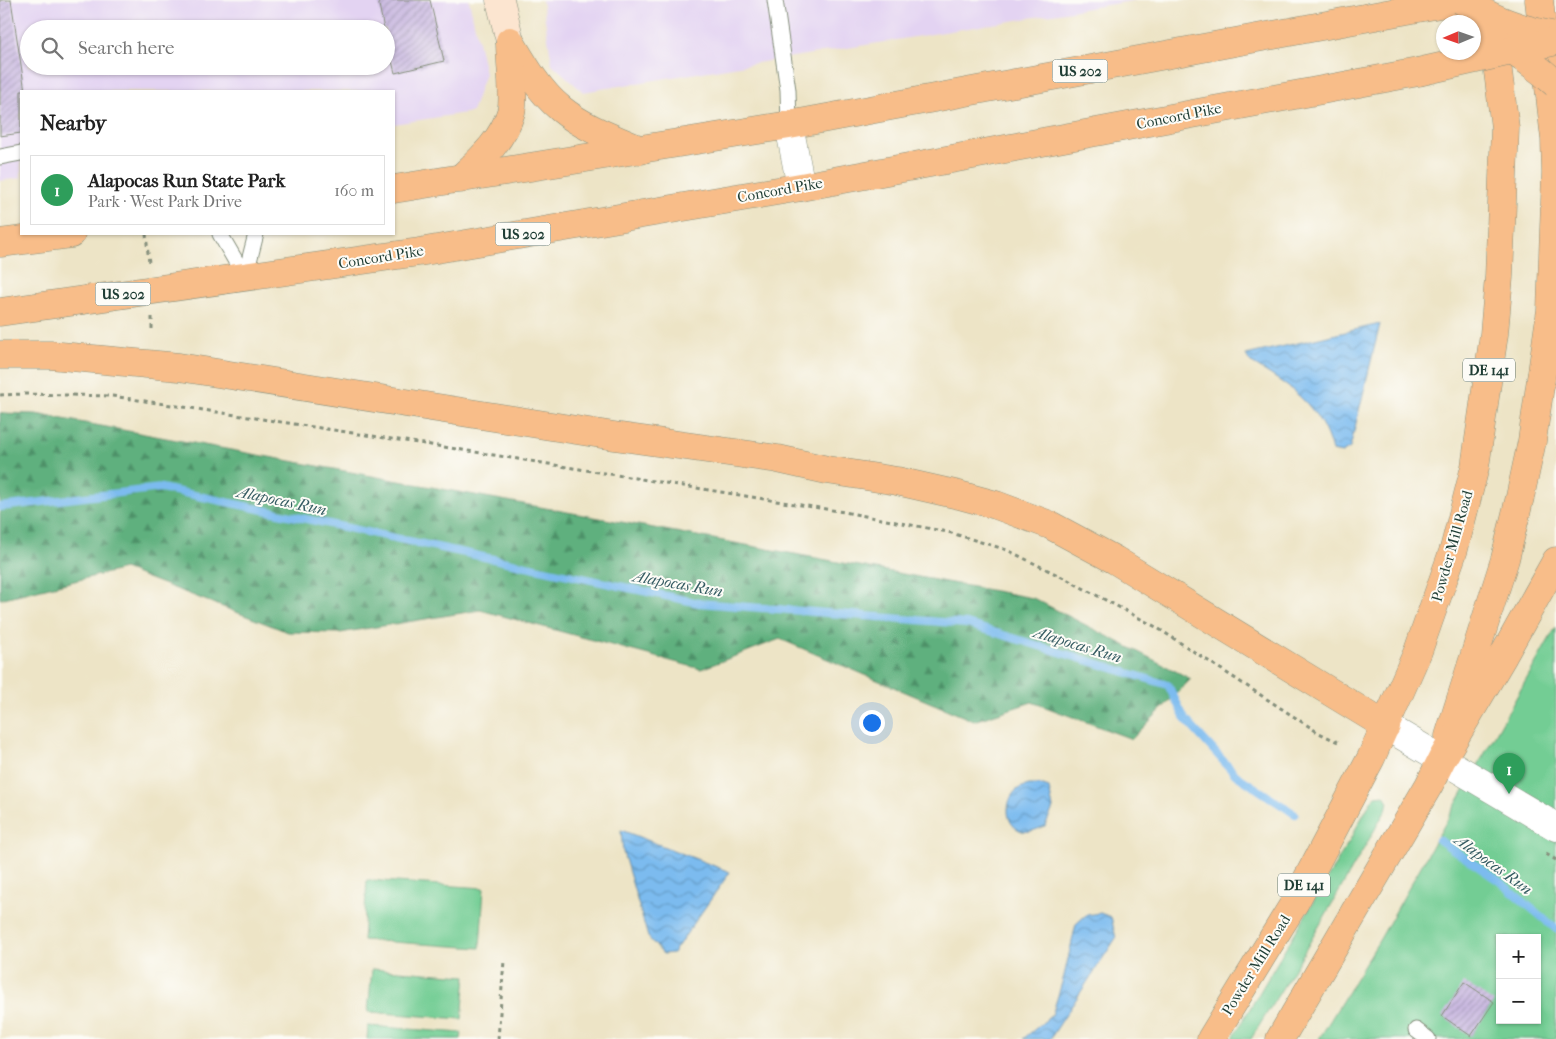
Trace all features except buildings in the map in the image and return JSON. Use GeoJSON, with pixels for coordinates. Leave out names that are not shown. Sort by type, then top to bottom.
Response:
{"type":"FeatureCollection","features":[{"type":"Feature","properties":{"kind":"main road"},"geometry":{"type":"LineString","coordinates":[[460,179],[490,149],[500,135],[511,112],[510,41],[500,0]]}},
{"type":"Feature","properties":{"kind":"main road"},"geometry":{"type":"LineString","coordinates":[[1461,0],[1488,16],[1506,23],[1529,31],[1556,36]]}},
{"type":"Feature","properties":{"kind":"main road","name":"US 202"},"geometry":{"type":"LineString","coordinates":[[395,189],[789,125],[1461,0]]}},
{"type":"Feature","properties":{"kind":"main road","name":"Powder Mill Road"},"geometry":{"type":"LineString","coordinates":[[1211,1039],[1295,902],[1371,758],[1418,652],[1454,549],[1475,467],[1494,334],[1499,277],[1505,128],[1489,0]]}},
{"type":"Feature","properties":{"kind":"main road"},"geometry":{"type":"LineString","coordinates":[[1442,759],[1505,559],[1532,440],[1551,310],[1556,173],[1555,139],[1539,0]]}},
{"type":"Feature","properties":{"kind":"main road"},"geometry":{"type":"LineString","coordinates":[[1410,10],[1436,17]]}},
{"type":"Feature","properties":{"kind":"main road"},"geometry":{"type":"LineString","coordinates":[[1481,34],[1514,51],[1556,84]]}},
{"type":"Feature","properties":{"kind":"main road"},"geometry":{"type":"LineString","coordinates":[[510,41],[533,78],[548,97],[561,109],[598,133],[640,150]]}},
{"type":"Feature","properties":{"kind":"main road","name":"Concord Pike"},"geometry":{"type":"LineString","coordinates":[[0,312],[419,252],[801,187],[1418,72],[1556,41]]}},
{"type":"Feature","properties":{"kind":"main road"},"geometry":{"type":"LineString","coordinates":[[0,243],[63,235]]}},
{"type":"Feature","properties":{"kind":"main road"},"geometry":{"type":"LineString","coordinates":[[0,355],[50,355],[180,367],[614,436],[778,459],[827,470],[897,481],[959,495],[996,505],[1050,525],[1115,560],[1386,726]]}},
{"type":"Feature","properties":{"kind":"main road"},"geometry":{"type":"LineString","coordinates":[[1280,1039],[1419,802],[1556,561]]}},
{"type":"Feature","properties":{"kind":"street"},"geometry":{"type":"LineString","coordinates":[[789,125],[801,187]]}},
{"type":"Feature","properties":{"kind":"street"},"geometry":{"type":"LineString","coordinates":[[1386,726],[1556,827]]}},
{"type":"Feature","properties":{"kind":"lane"},"geometry":{"type":"LineString","coordinates":[[775,0],[788,90],[789,125]]}},
{"type":"Feature","properties":{"kind":"lane"},"geometry":{"type":"LineString","coordinates":[[0,157],[20,153]]}},
{"type":"Feature","properties":{"kind":"lane"},"geometry":{"type":"LineString","coordinates":[[221,235],[245,277]]}},
{"type":"Feature","properties":{"kind":"lane"},"geometry":{"type":"LineString","coordinates":[[245,277],[256,235]]}},
{"type":"Feature","properties":{"kind":"path"},"geometry":{"type":"LineString","coordinates":[[0,395],[24,394],[122,398],[473,451],[844,512],[948,532],[1007,550],[1148,622],[1319,733],[1338,742]]}},
{"type":"Feature","properties":{"kind":"path"},"geometry":{"type":"LineString","coordinates":[[498,1039],[504,961]]}},
{"type":"Feature","properties":{"kind":"shaded area"},"geometry":{"type":"Polygon","coordinates":[[[0,0],[469,0],[485,73],[472,112],[395,124],[395,90],[20,90],[20,178],[0,181],[0,0]]]}},
{"type":"Feature","properties":{"kind":"shaded area"},"geometry":{"type":"Polygon","coordinates":[[[542,0],[1137,0],[583,92],[552,64],[542,0]]]}},
{"type":"Feature","properties":{"kind":"green space"},"geometry":{"type":"Polygon","coordinates":[[[0,413],[36,414],[1033,598],[1191,679],[1132,739],[1032,702],[974,721],[780,639],[701,669],[480,610],[340,633],[288,632],[124,569],[0,599],[0,413]]]}},
{"type":"Feature","properties":{"kind":"green space"},"geometry":{"type":"Polygon","coordinates":[[[1556,627],[1556,1039],[1319,1039],[1380,939],[1556,627]]]}},
{"type":"Feature","properties":{"kind":"green space"},"geometry":{"type":"Polygon","coordinates":[[[1384,795],[1388,802],[1386,810],[1299,961],[1251,1039],[1232,1039],[1371,801],[1376,796],[1384,795]]]}},
{"type":"Feature","properties":{"kind":"green space"},"geometry":{"type":"Polygon","coordinates":[[[367,880],[484,888],[480,948],[363,940],[367,880]]]}},
{"type":"Feature","properties":{"kind":"green space"},"geometry":{"type":"Polygon","coordinates":[[[372,969],[466,976],[462,1019],[368,1012],[372,969]]]}},
{"type":"Feature","properties":{"kind":"green space"},"geometry":{"type":"Polygon","coordinates":[[[368,1026],[462,1033],[461,1039],[367,1039],[368,1026]]]}},
{"type":"Feature","properties":{"kind":"water"},"geometry":{"type":"Polygon","coordinates":[[[1380,324],[1350,448],[1342,453],[1332,451],[1320,421],[1301,398],[1290,388],[1250,362],[1246,355],[1380,324]]]}},
{"type":"Feature","properties":{"kind":"water"},"geometry":{"type":"Polygon","coordinates":[[[1029,785],[1040,785],[1049,788],[1053,808],[1045,826],[1034,830],[1022,831],[1012,823],[1008,811],[1010,799],[1014,793],[1019,788],[1029,785]]]}},
{"type":"Feature","properties":{"kind":"water"},"geometry":{"type":"Polygon","coordinates":[[[621,830],[730,872],[673,953],[663,954],[648,937],[623,852],[621,830]]]}},
{"type":"Feature","properties":{"kind":"water"},"geometry":{"type":"Polygon","coordinates":[[[1100,913],[1111,917],[1116,938],[1050,1039],[1023,1039],[1052,1015],[1064,976],[1076,924],[1086,915],[1100,913]]]}},
{"type":"Feature","properties":{"kind":"waterway","name":"Alapocas Run"},"geometry":{"type":"LineString","coordinates":[[0,507],[161,488],[699,603],[967,624],[1168,685],[1185,719],[1236,775],[1295,814]]}},
{"type":"Feature","properties":{"kind":"waterway","name":"Alapocas Run"},"geometry":{"type":"LineString","coordinates":[[1439,840],[1499,881],[1556,929]]}},
{"type":"Feature","properties":{"kind":"place","name":"Alapocas Run State Park"},"geometry":{"type":"Point","coordinates":[1509,794]}}]}
